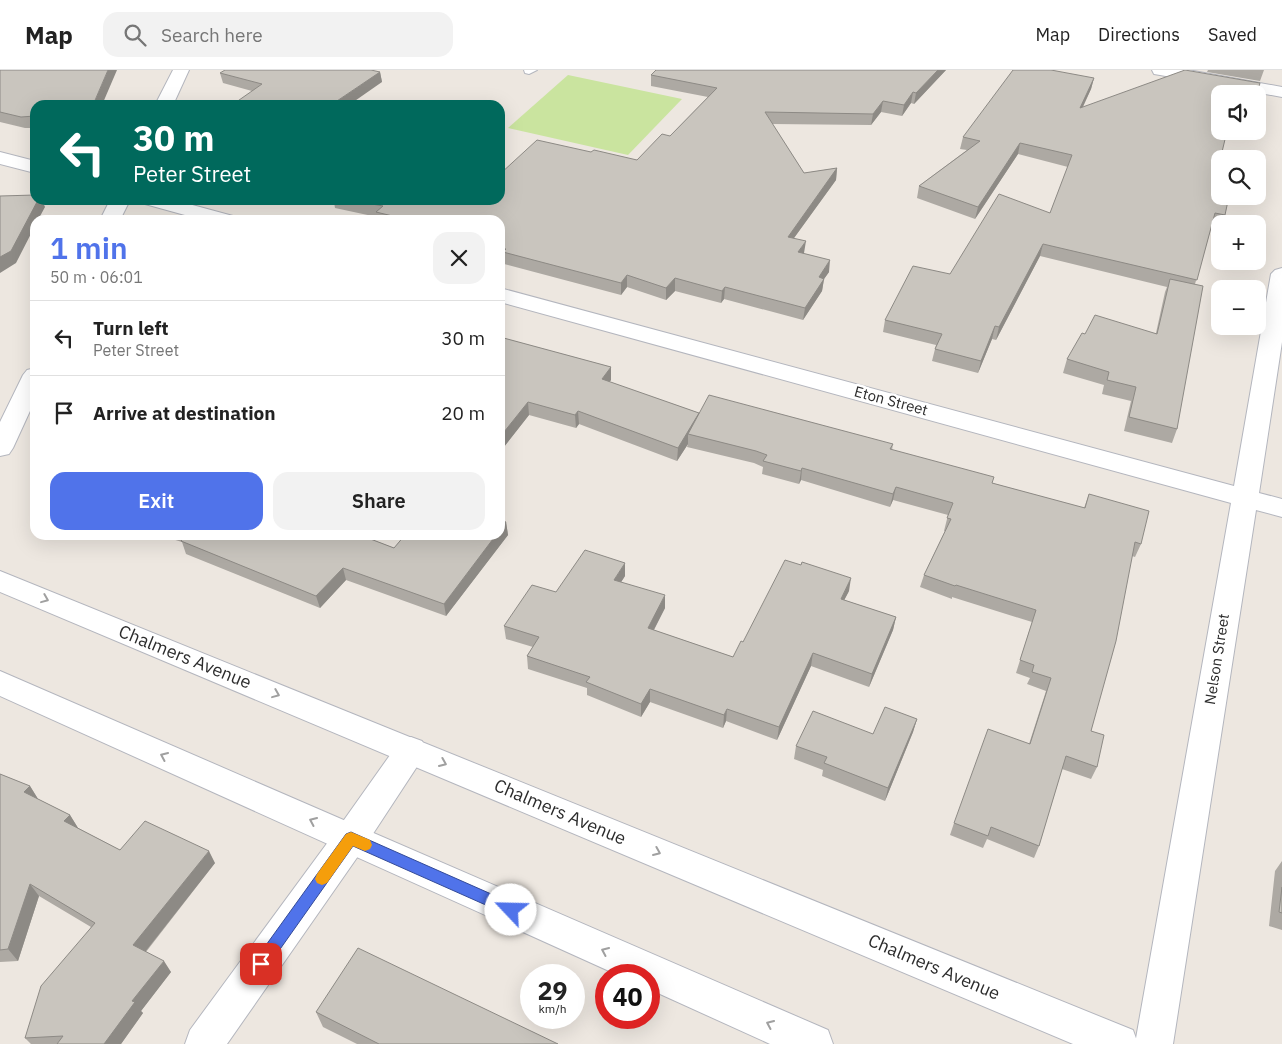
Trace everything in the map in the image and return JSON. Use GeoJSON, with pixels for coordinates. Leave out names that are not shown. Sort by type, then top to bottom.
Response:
{"type":"FeatureCollection","features":[{"type":"Feature","properties":{"kind":"street"},"geometry":{"type":"LineString","coordinates":[[166,100],[181,70]]}},
{"type":"Feature","properties":{"kind":"street"},"geometry":{"type":"LineString","coordinates":[[1160,70],[1282,92]]}},
{"type":"Feature","properties":{"kind":"street"},"geometry":{"type":"LineString","coordinates":[[0,158],[30,166]]}},
{"type":"Feature","properties":{"kind":"street"},"geometry":{"type":"LineString","coordinates":[[170,205],[208,215]]}},
{"type":"Feature","properties":{"kind":"street","name":"Nelson Street"},"geometry":{"type":"LineString","coordinates":[[1154,1044],[1282,274]]}},
{"type":"Feature","properties":{"kind":"street","name":"Eton Street"},"geometry":{"type":"LineString","coordinates":[[505,296],[1282,508]]}},
{"type":"Feature","properties":{"kind":"street"},"geometry":{"type":"LineString","coordinates":[[0,448],[30,385]]}},
{"type":"Feature","properties":{"kind":"street","name":"Chalmers Avenue"},"geometry":{"type":"LineString","coordinates":[[0,581],[1119,1044]]}},
{"type":"Feature","properties":{"kind":"street"},"geometry":{"type":"LineString","coordinates":[[0,683],[814,1044]]}},
{"type":"Feature","properties":{"kind":"street"},"geometry":{"type":"LineString","coordinates":[[204,1044],[351,838],[411,750]]}},
{"type":"Feature","properties":{"kind":"green space"},"geometry":{"type":"Polygon","coordinates":[[[568,75],[682,99],[628,155],[508,128],[568,75]]]}},
{"type":"Feature","properties":{"kind":"building"},"geometry":{"type":"Polygon","coordinates":[[[0,70],[108,70],[95,100],[30,100],[30,116],[21,117],[0,112],[0,70]]]}},
{"type":"Feature","properties":{"kind":"building"},"geometry":{"type":"Polygon","coordinates":[[[225,70],[371,70],[380,72],[338,100],[239,100],[262,84],[220,73],[225,70]]]}},
{"type":"Feature","properties":{"kind":"building"},"geometry":{"type":"Polygon","coordinates":[[[656,70],[938,70],[916,93],[913,92],[904,105],[883,101],[873,114],[765,112],[804,173],[837,168],[788,237],[806,241],[798,252],[830,260],[819,277],[824,279],[805,308],[725,287],[722,291],[675,278],[666,288],[627,275],[621,283],[505,253],[505,215],[388,215],[376,212],[383,206],[378,205],[505,205],[505,169],[537,140],[637,160],[662,134],[670,136],[717,88],[651,75],[656,70]]]}},
{"type":"Feature","properties":{"kind":"building"},"geometry":{"type":"Polygon","coordinates":[[[1013,70],[1051,70],[1094,78],[1080,108],[1185,70],[1260,83],[1259,85],[1211,85],[1211,140],[1225,140],[1222,150],[1211,150],[1211,205],[1227,205],[1225,215],[1215,213],[1214,215],[1211,215],[1211,228],[1197,280],[1043,244],[999,327],[995,326],[981,361],[935,349],[942,334],[885,320],[913,266],[950,274],[999,194],[1050,213],[1072,155],[1020,143],[978,207],[919,186],[980,141],[963,137],[1013,70]]]}},
{"type":"Feature","properties":{"kind":"building"},"geometry":{"type":"Polygon","coordinates":[[[30,195],[30,205],[35,205],[11,251],[0,257],[0,196],[30,195]]]}},
{"type":"Feature","properties":{"kind":"building"},"geometry":{"type":"Polygon","coordinates":[[[1170,279],[1203,286],[1177,429],[1129,417],[1136,387],[1107,380],[1109,372],[1067,359],[1082,333],[1085,334],[1095,315],[1157,334],[1170,279]]]}},
{"type":"Feature","properties":{"kind":"building"},"geometry":{"type":"Polygon","coordinates":[[[505,338],[611,367],[602,379],[699,413],[678,448],[578,411],[575,415],[528,402],[505,431],[505,338]]]}},
{"type":"Feature","properties":{"kind":"building"},"geometry":{"type":"Polygon","coordinates":[[[709,395],[893,444],[890,449],[994,477],[992,483],[1085,508],[1089,494],[1149,511],[1141,544],[1135,542],[1116,641],[1091,731],[1104,735],[1097,767],[1066,756],[1039,846],[991,827],[988,836],[954,823],[988,729],[1030,744],[1051,678],[1032,672],[1034,665],[1020,660],[1036,610],[924,575],[951,519],[947,518],[953,503],[896,487],[893,494],[802,468],[801,471],[763,461],[767,455],[756,451],[688,434],[709,395]]]}},
{"type":"Feature","properties":{"kind":"building"},"geometry":{"type":"Polygon","coordinates":[[[373,540],[394,548],[401,540],[492,540],[444,604],[343,568],[316,596],[181,541],[373,540]]]}},
{"type":"Feature","properties":{"kind":"building"},"geometry":{"type":"Polygon","coordinates":[[[585,550],[625,563],[614,580],[665,595],[648,628],[733,657],[741,641],[743,642],[785,560],[801,565],[802,562],[851,578],[841,599],[896,617],[872,674],[813,653],[779,727],[727,709],[724,715],[650,689],[641,704],[586,682],[590,677],[527,656],[539,637],[504,626],[532,585],[556,592],[585,550]]]}},
{"type":"Feature","properties":{"kind":"building"},"geometry":{"type":"Polygon","coordinates":[[[885,707],[917,719],[888,788],[824,763],[827,757],[796,746],[813,711],[873,734],[885,707]]]}},
{"type":"Feature","properties":{"kind":"building"},"geometry":{"type":"Polygon","coordinates":[[[0,774],[30,786],[24,792],[70,815],[64,821],[120,850],[145,821],[209,851],[133,945],[164,961],[132,1001],[135,1002],[104,1044],[57,1044],[63,1036],[25,1038],[41,986],[95,923],[30,884],[8,949],[0,950],[0,774]]]}},
{"type":"Feature","properties":{"kind":"building"},"geometry":{"type":"Polygon","coordinates":[[[1282,887],[1282,913],[1279,912],[1282,887]]]}},
{"type":"Feature","properties":{"kind":"building"},"geometry":{"type":"Polygon","coordinates":[[[358,948],[520,1026],[520,1029],[527,1029],[558,1044],[379,1044],[316,1012],[358,948]]]}},
{"type":"Feature","properties":{"kind":"slow traffic"},"geometry":{"type":"LineString","coordinates":[[322,879],[351,838],[365,845]]}},
{"type":"Feature","properties":{"kind":"route"},"geometry":{"type":"LineString","coordinates":[[261,964],[351,838],[511,910]]}}]}
